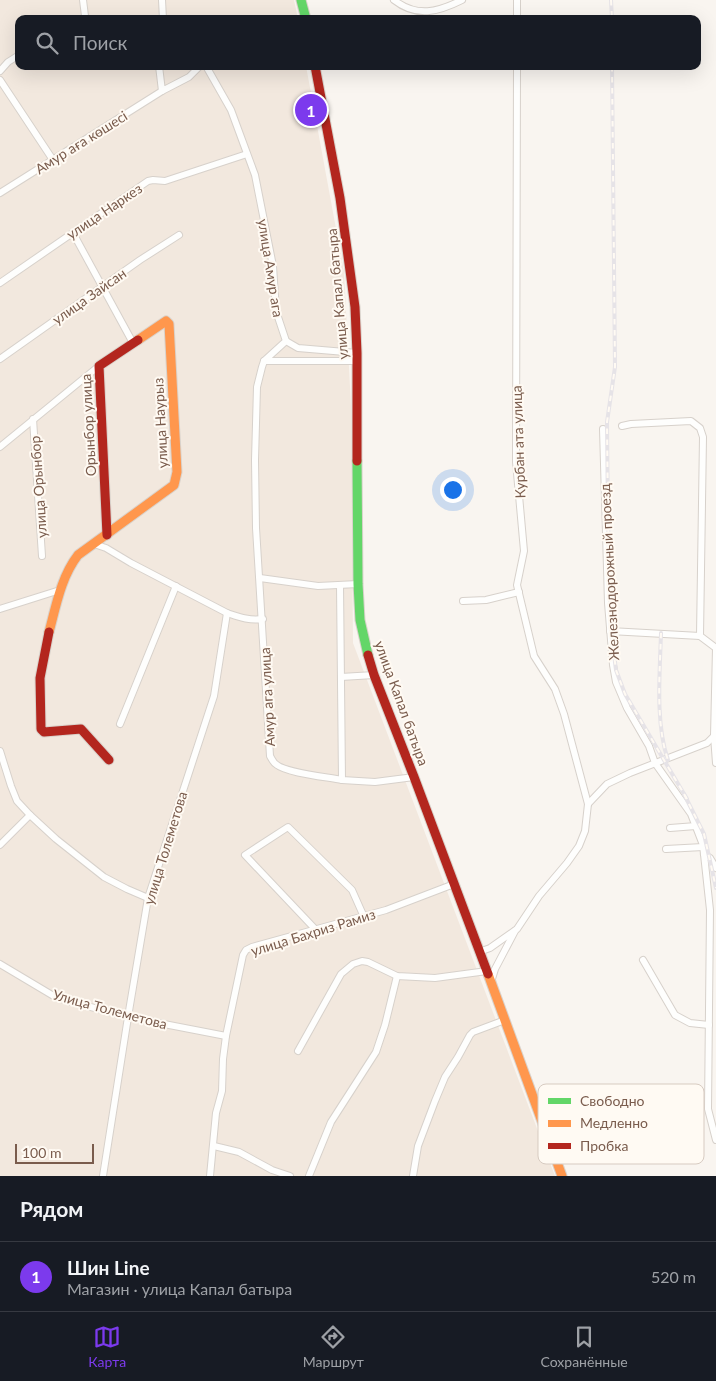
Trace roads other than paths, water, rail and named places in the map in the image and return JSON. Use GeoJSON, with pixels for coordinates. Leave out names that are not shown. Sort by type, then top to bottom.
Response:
{"type":"FeatureCollection","features":[{"type":"Feature","properties":{"kind":"main road"},"geometry":{"type":"LineString","coordinates":[[301,0],[303,15]]}},
{"type":"Feature","properties":{"kind":"main road","name":"улица Капал батыра"},"geometry":{"type":"LineString","coordinates":[[316,70],[340,198],[354,307],[357,357],[358,584],[360,620],[364,639],[374,674],[538,1110]]}},
{"type":"Feature","properties":{"kind":"main road","name":"Орынбор улица"},"geometry":{"type":"LineString","coordinates":[[107,535],[99,366],[164,321],[167,321]]}},
{"type":"Feature","properties":{"kind":"main road","name":"улица Наурыз"},"geometry":{"type":"LineString","coordinates":[[109,760],[81,729],[44,732],[41,729],[40,678],[48,635],[60,590],[71,564],[78,555],[174,485],[177,472],[169,324],[167,321]]}},
{"type":"Feature","properties":{"kind":"main road","name":"улица Капал батыра"},"geometry":{"type":"LineString","coordinates":[[558,1164],[562,1176]]}},
{"type":"Feature","properties":{"kind":"street"},"geometry":{"type":"LineString","coordinates":[[82,0],[86,15]]}},
{"type":"Feature","properties":{"kind":"street"},"geometry":{"type":"LineString","coordinates":[[162,0],[163,15]]}},
{"type":"Feature","properties":{"kind":"street"},"geometry":{"type":"LineString","coordinates":[[394,0],[416,11],[429,12],[446,8],[462,0]]}},
{"type":"Feature","properties":{"kind":"street"},"geometry":{"type":"LineString","coordinates":[[517,0],[517,15]]}},
{"type":"Feature","properties":{"kind":"street"},"geometry":{"type":"LineString","coordinates":[[0,72],[8,62],[15,58]]}},
{"type":"Feature","properties":{"kind":"street"},"geometry":{"type":"LineString","coordinates":[[159,70],[162,91]]}},
{"type":"Feature","properties":{"kind":"street","name":"Амур аға көшесі"},"geometry":{"type":"LineString","coordinates":[[0,193],[162,91],[188,77],[196,70]]}},
{"type":"Feature","properties":{"kind":"street","name":"улица Амур ага"},"geometry":{"type":"LineString","coordinates":[[208,70],[231,110],[255,175],[273,266],[276,311],[286,341]]}},
{"type":"Feature","properties":{"kind":"street","name":"Курбан ата улица"},"geometry":{"type":"LineString","coordinates":[[517,70],[516,462],[524,551],[517,585],[534,656],[555,689],[564,714],[588,804]]}},
{"type":"Feature","properties":{"kind":"street"},"geometry":{"type":"LineString","coordinates":[[0,80],[4,83],[53,160]]}},
{"type":"Feature","properties":{"kind":"street","name":"улица Наркез"},"geometry":{"type":"LineString","coordinates":[[0,284],[148,181],[164,181],[247,154]]}},
{"type":"Feature","properties":{"kind":"street"},"geometry":{"type":"LineString","coordinates":[[73,233],[133,343]]}},
{"type":"Feature","properties":{"kind":"street","name":"улица Зайсан"},"geometry":{"type":"LineString","coordinates":[[0,359],[140,260],[179,235]]}},
{"type":"Feature","properties":{"kind":"street"},"geometry":{"type":"LineString","coordinates":[[94,544],[106,548],[227,613],[244,619],[263,619],[256,528],[255,460],[257,387],[264,361],[286,341],[298,348],[357,357]]}},
{"type":"Feature","properties":{"kind":"street"},"geometry":{"type":"LineString","coordinates":[[264,361],[357,357]]}},
{"type":"Feature","properties":{"kind":"street","name":"улица Орынбор"},"geometry":{"type":"LineString","coordinates":[[0,447],[99,366]]}},
{"type":"Feature","properties":{"kind":"street","name":"улица Орынбор"},"geometry":{"type":"LineString","coordinates":[[33,419],[42,556]]}},
{"type":"Feature","properties":{"kind":"street"},"geometry":{"type":"LineString","coordinates":[[622,426],[691,421],[700,428],[703,436],[700,636]]}},
{"type":"Feature","properties":{"kind":"street","name":"Железнодорожный проезд"},"geometry":{"type":"LineString","coordinates":[[603,430],[608,603],[616,682],[627,708],[649,746],[655,763],[691,814],[704,850],[710,910],[712,1010],[709,1025],[708,1109],[716,1140]]}},
{"type":"Feature","properties":{"kind":"street"},"geometry":{"type":"LineString","coordinates":[[260,578],[318,586],[358,584]]}},
{"type":"Feature","properties":{"kind":"street"},"geometry":{"type":"LineString","coordinates":[[340,585],[342,780]]}},
{"type":"Feature","properties":{"kind":"street"},"geometry":{"type":"LineString","coordinates":[[120,724],[176,586]]}},
{"type":"Feature","properties":{"kind":"street"},"geometry":{"type":"LineString","coordinates":[[0,609],[60,590]]}},
{"type":"Feature","properties":{"kind":"street"},"geometry":{"type":"LineString","coordinates":[[463,601],[486,600],[519,592]]}},
{"type":"Feature","properties":{"kind":"street","name":"улица Толеметова"},"geometry":{"type":"LineString","coordinates":[[103,1176],[148,898],[214,696],[227,613]]}},
{"type":"Feature","properties":{"kind":"street","name":"Амур ага улица"},"geometry":{"type":"LineString","coordinates":[[263,619],[270,756],[278,767],[342,780],[376,782],[414,777]]}},
{"type":"Feature","properties":{"kind":"street"},"geometry":{"type":"LineString","coordinates":[[610,631],[700,636],[716,648],[714,736],[716,763]]}},
{"type":"Feature","properties":{"kind":"street"},"geometry":{"type":"LineString","coordinates":[[341,677],[374,674]]}},
{"type":"Feature","properties":{"kind":"street"},"geometry":{"type":"LineString","coordinates":[[491,982],[494,969],[517,928],[539,896],[579,846],[584,831],[588,804],[608,784],[630,773],[707,743],[714,736]]}},
{"type":"Feature","properties":{"kind":"street"},"geometry":{"type":"LineString","coordinates":[[0,751],[17,801],[30,815],[56,839],[104,877],[127,890],[148,898]]}},
{"type":"Feature","properties":{"kind":"street"},"geometry":{"type":"LineString","coordinates":[[0,845],[30,815]]}},
{"type":"Feature","properties":{"kind":"street"},"geometry":{"type":"LineString","coordinates":[[670,828],[696,826]]}},
{"type":"Feature","properties":{"kind":"street"},"geometry":{"type":"LineString","coordinates":[[316,930],[246,855],[288,827],[352,890],[364,916]]}},
{"type":"Feature","properties":{"kind":"street"},"geometry":{"type":"LineString","coordinates":[[666,849],[704,850],[716,868]]}},
{"type":"Feature","properties":{"kind":"street","name":"улица Бахриз Рамиз"},"geometry":{"type":"LineString","coordinates":[[210,1176],[216,1113],[222,1091],[226,1036],[243,955],[246,950],[386,910],[454,884]]}},
{"type":"Feature","properties":{"kind":"street"},"geometry":{"type":"LineString","coordinates":[[479,952],[490,948],[517,928]]}},
{"type":"Feature","properties":{"kind":"street"},"geometry":{"type":"LineString","coordinates":[[643,960],[676,1015],[690,1023],[709,1025]]}},
{"type":"Feature","properties":{"kind":"street"},"geometry":{"type":"LineString","coordinates":[[298,1051],[341,974],[353,964],[362,961],[368,962],[397,976],[436,978],[487,971]]}},
{"type":"Feature","properties":{"kind":"street","name":"Улица Толеметова"},"geometry":{"type":"LineString","coordinates":[[0,964],[57,998],[128,1017],[226,1036]]}},
{"type":"Feature","properties":{"kind":"street"},"geometry":{"type":"LineString","coordinates":[[309,1176],[331,1122],[376,1052],[397,976]]}},
{"type":"Feature","properties":{"kind":"street"},"geometry":{"type":"LineString","coordinates":[[413,1176],[418,1146],[445,1077],[473,1032],[505,1020]]}},
{"type":"Feature","properties":{"kind":"street"},"geometry":{"type":"LineString","coordinates":[[214,1146],[239,1152],[272,1170],[290,1176]]}},
{"type":"Feature","properties":{"kind":"railway"},"geometry":{"type":"LineString","coordinates":[[611,0],[612,15]]}},
{"type":"Feature","properties":{"kind":"railway"},"geometry":{"type":"LineString","coordinates":[[612,70],[615,367],[607,422],[611,632],[616,670],[625,694],[687,799]]}},
{"type":"Feature","properties":{"kind":"railway"},"geometry":{"type":"LineString","coordinates":[[661,633],[660,714],[661,730],[668,760]]}},
{"type":"Feature","properties":{"kind":"railway"},"geometry":{"type":"LineString","coordinates":[[684,794],[704,834],[716,888]]}},
{"type":"Feature","properties":{"kind":"place","name":"Шин Line"},"geometry":{"type":"Point","coordinates":[311,110]}}]}
